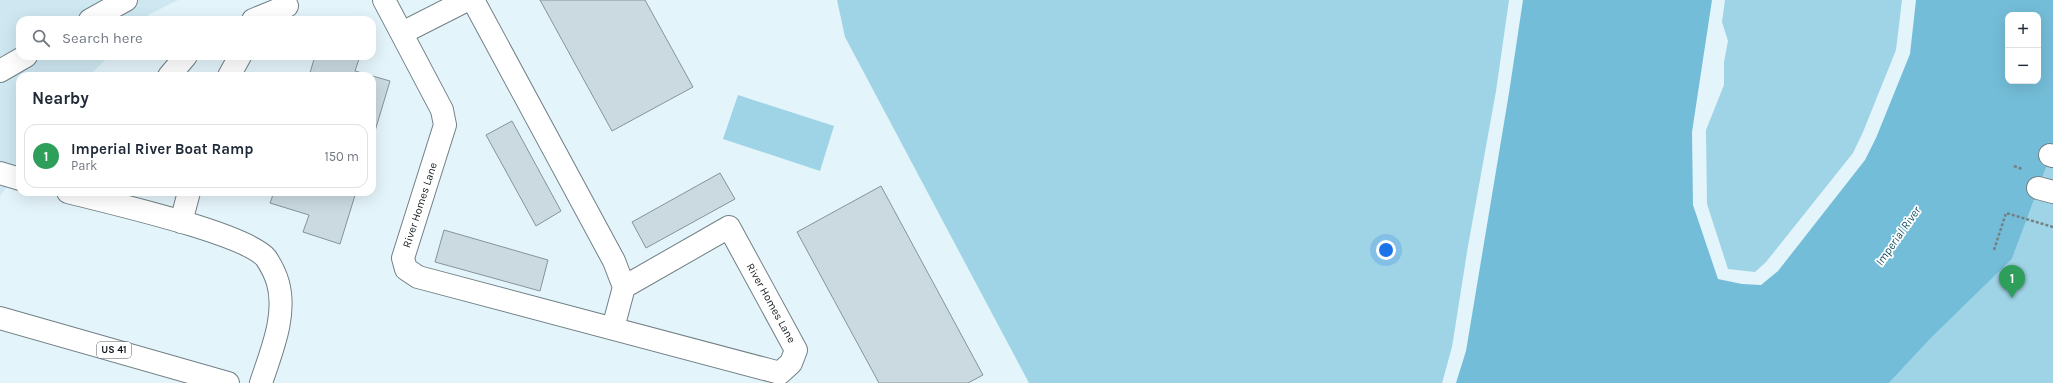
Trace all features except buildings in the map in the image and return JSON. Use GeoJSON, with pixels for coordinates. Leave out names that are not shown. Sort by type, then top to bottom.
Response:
{"type":"FeatureCollection","features":[{"type":"Feature","properties":{"kind":"street"},"geometry":{"type":"LineString","coordinates":[[97,16],[126,0]]}},
{"type":"Feature","properties":{"kind":"street","name":"River Homes Lane"},"geometry":{"type":"LineString","coordinates":[[384,0],[442,110],[445,125],[403,258],[406,269],[418,277],[780,372],[791,363],[796,350],[729,227],[624,287]]}},
{"type":"Feature","properties":{"kind":"street"},"geometry":{"type":"LineString","coordinates":[[402,33],[468,0]]}},
{"type":"Feature","properties":{"kind":"street"},"geometry":{"type":"LineString","coordinates":[[473,0],[614,261],[624,287],[612,328]]}},
{"type":"Feature","properties":{"kind":"street"},"geometry":{"type":"LineString","coordinates":[[266,16],[287,9]]}},
{"type":"Feature","properties":{"kind":"street"},"geometry":{"type":"LineString","coordinates":[[0,71],[19,60]]}},
{"type":"Feature","properties":{"kind":"street"},"geometry":{"type":"LineString","coordinates":[[172,72],[183,60]]}},
{"type":"Feature","properties":{"kind":"street"},"geometry":{"type":"LineString","coordinates":[[231,72],[238,60]]}},
{"type":"Feature","properties":{"kind":"street"},"geometry":{"type":"LineString","coordinates":[[0,173],[16,178]]}},
{"type":"Feature","properties":{"kind":"street"},"geometry":{"type":"LineString","coordinates":[[97,196],[112,198],[242,243],[265,258],[278,282],[281,317],[261,383]]}},
{"type":"Feature","properties":{"kind":"street"},"geometry":{"type":"LineString","coordinates":[[181,222],[188,196]]}},
{"type":"Feature","properties":{"kind":"street","name":"US 41"},"geometry":{"type":"LineString","coordinates":[[0,318],[228,383]]}},
{"type":"Feature","properties":{"kind":"path"},"geometry":{"type":"LineString","coordinates":[[1994,250],[2006,214],[2053,227]]}},
{"type":"Feature","properties":{"kind":"shaded area"},"geometry":{"type":"Polygon","coordinates":[[[0,0],[178,0],[148,16],[16,16],[16,60],[105,60],[93,72],[16,72],[16,174],[0,196],[0,0]]]}},
{"type":"Feature","properties":{"kind":"shaded area"},"geometry":{"type":"Polygon","coordinates":[[[837,0],[1509,0],[1496,91],[1468,246],[1452,347],[1442,383],[1029,383],[845,37],[837,0]]]}},
{"type":"Feature","properties":{"kind":"shaded area"},"geometry":{"type":"Polygon","coordinates":[[[1725,0],[1902,0],[1896,50],[1853,153],[1766,262],[1755,272],[1728,269],[1707,204],[1706,130],[1724,85],[1724,62],[1728,41],[1722,22],[1725,0]]]}},
{"type":"Feature","properties":{"kind":"shaded area"},"geometry":{"type":"Polygon","coordinates":[[[738,95],[834,126],[820,171],[723,139],[738,95]]]}},
{"type":"Feature","properties":{"kind":"shaded area"},"geometry":{"type":"Polygon","coordinates":[[[2053,149],[2053,383],[1889,383],[1931,338],[2012,259],[2053,149]]]}},
{"type":"Feature","properties":{"kind":"water","name":"Imperial River"},"geometry":{"type":"Polygon","coordinates":[[[1523,0],[1712,0],[1692,132],[1693,205],[1718,279],[1742,284],[1761,285],[1778,271],[1865,160],[1876,138],[1910,54],[1916,0],[2053,0],[2053,149],[2012,259],[1931,338],[1889,383],[1456,383],[1466,351],[1523,0]]]}},
{"type":"Feature","properties":{"kind":"place","name":"Imperial River Boat Ramp"},"geometry":{"type":"Point","coordinates":[2012,298]}}]}
